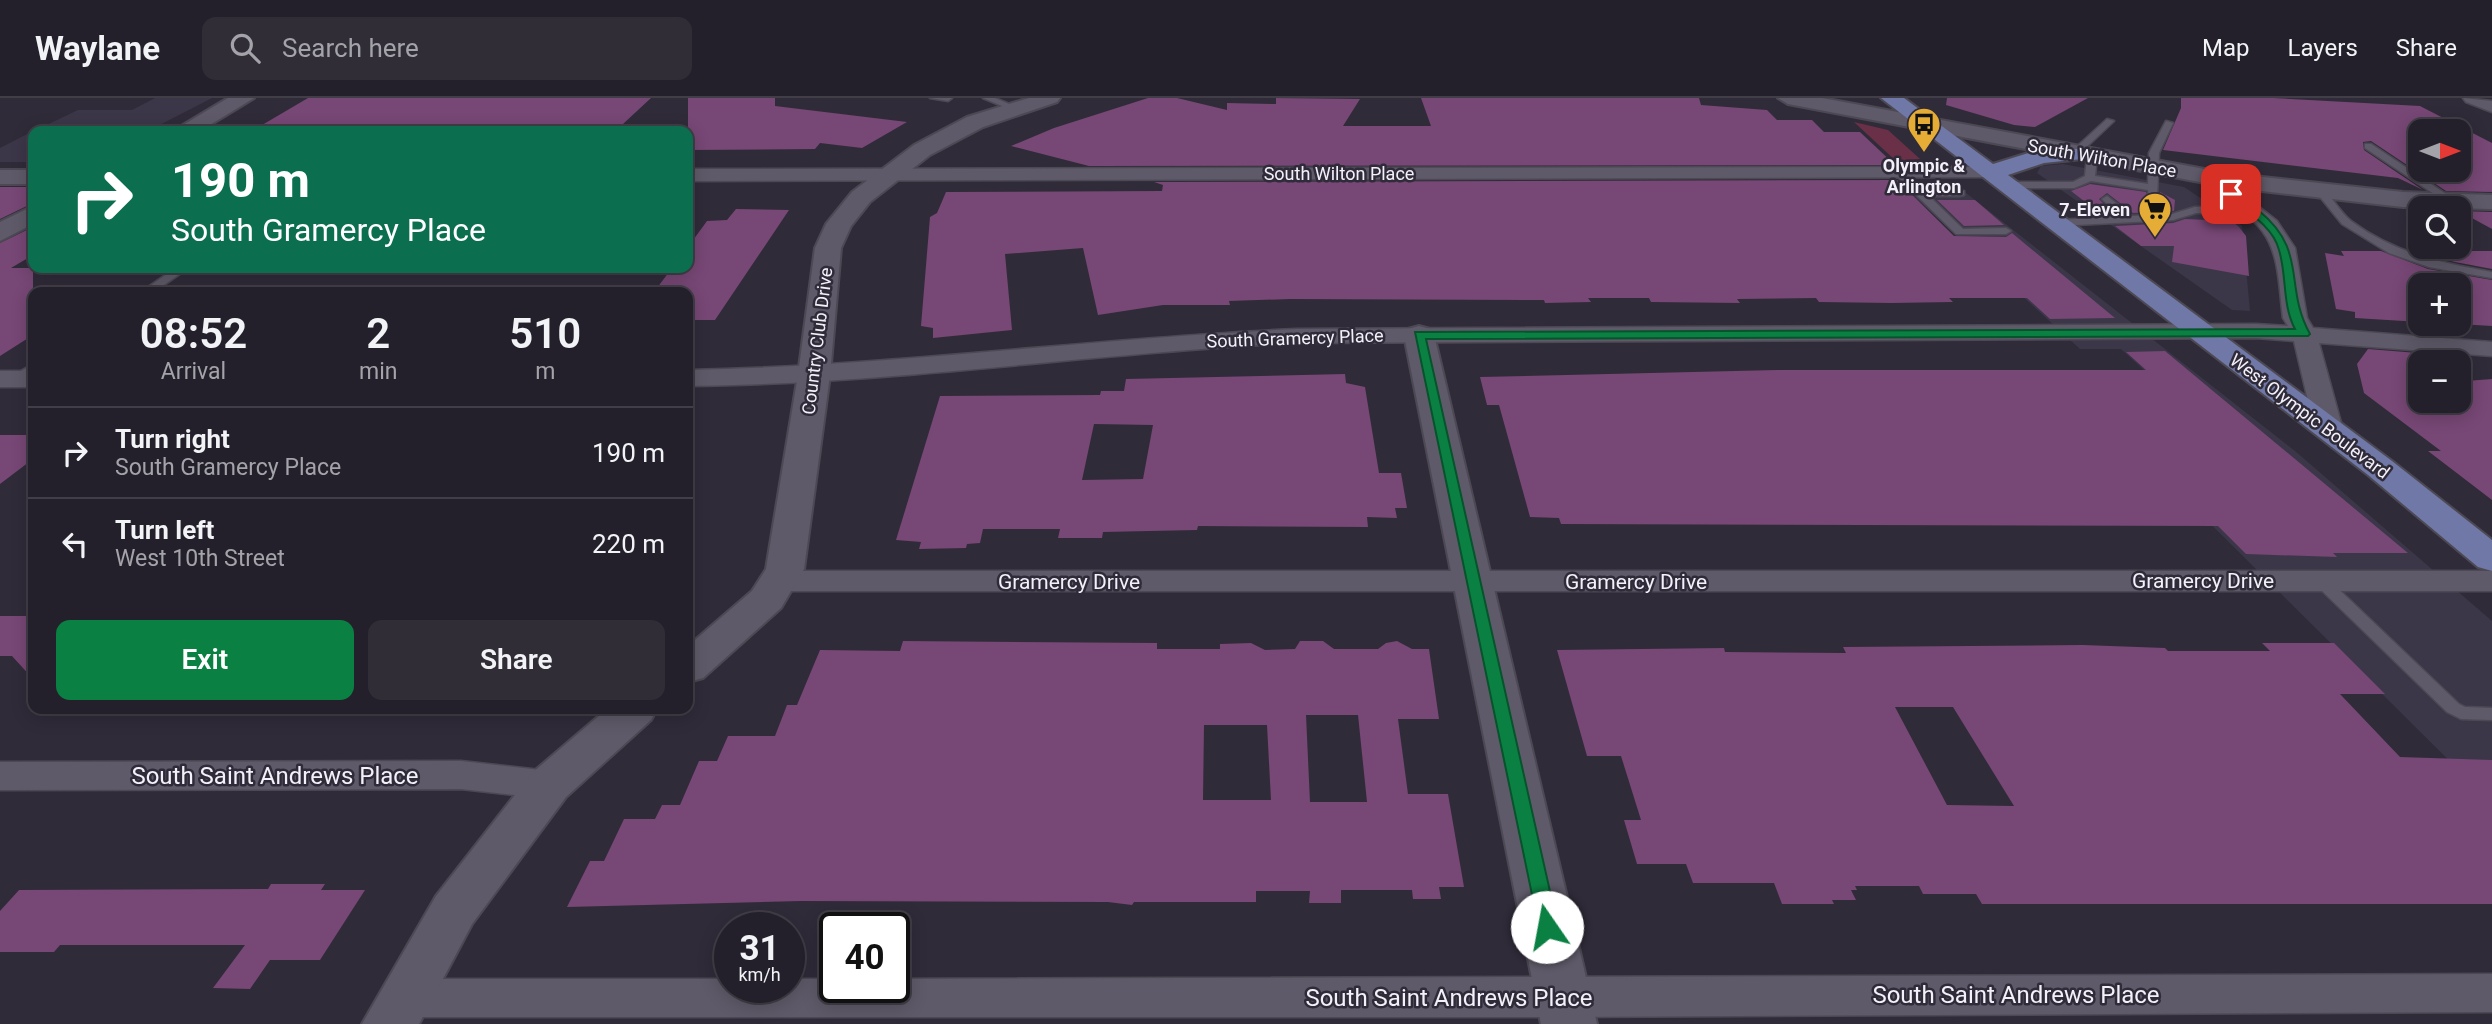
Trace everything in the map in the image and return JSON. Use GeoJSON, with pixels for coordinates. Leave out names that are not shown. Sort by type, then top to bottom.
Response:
{"type":"FeatureCollection","features":[{"type":"Feature","properties":{"kind":"main road","name":"West Olympic Boulevard"},"geometry":{"type":"LineString","coordinates":[[1891,98],[2329,430],[2492,559]]}},
{"type":"Feature","properties":{"kind":"main road"},"geometry":{"type":"LineString","coordinates":[[1999,179],[2041,156],[2085,163]]}},
{"type":"Feature","properties":{"kind":"street"},"geometry":{"type":"LineString","coordinates":[[193,126],[244,98]]}},
{"type":"Feature","properties":{"kind":"street","name":"Country Club Drive"},"geometry":{"type":"LineString","coordinates":[[693,664],[767,599],[780,581],[789,548],[814,375],[828,248],[839,224],[861,197],[948,135],[1050,98]]}},
{"type":"Feature","properties":{"kind":"street","name":"South Wilton Place"},"geometry":{"type":"LineString","coordinates":[[1788,98],[1922,122],[2085,163],[2153,184],[2227,179],[2408,197]]}},
{"type":"Feature","properties":{"kind":"street"},"geometry":{"type":"LineString","coordinates":[[2472,98],[2492,107]]}},
{"type":"Feature","properties":{"kind":"street","name":"South Wilton Place"},"geometry":{"type":"LineString","coordinates":[[693,175],[1898,172],[1999,179]]}},
{"type":"Feature","properties":{"kind":"street"},"geometry":{"type":"LineString","coordinates":[[0,177],[28,176]]}},
{"type":"Feature","properties":{"kind":"street"},"geometry":{"type":"LineString","coordinates":[[2227,179],[2231,195],[2270,225],[2284,248],[2295,318],[2304,334],[2329,430]]}},
{"type":"Feature","properties":{"kind":"street","name":"South Wilton Place"},"geometry":{"type":"LineString","coordinates":[[2471,201],[2492,202]]}},
{"type":"Feature","properties":{"kind":"street"},"geometry":{"type":"LineString","coordinates":[[0,233],[28,217]]}},
{"type":"Feature","properties":{"kind":"street","name":"South Gramercy Place"},"geometry":{"type":"LineString","coordinates":[[693,378],[814,375],[1248,337],[2199,331],[2304,334],[2492,349]]}},
{"type":"Feature","properties":{"kind":"street"},"geometry":{"type":"LineString","coordinates":[[1419,335],[1566,1011]]}},
{"type":"Feature","properties":{"kind":"street","name":"Gramercy Drive"},"geometry":{"type":"LineString","coordinates":[[780,581],[2492,581]]}},
{"type":"Feature","properties":{"kind":"street"},"geometry":{"type":"LineString","coordinates":[[398,1011],[454,910],[550,785],[629,714]]}},
{"type":"Feature","properties":{"kind":"street","name":"South Saint Andrews Place"},"geometry":{"type":"LineString","coordinates":[[0,776],[461,775],[550,785]]}},
{"type":"Feature","properties":{"kind":"street","name":"South Saint Andrews Place"},"geometry":{"type":"LineString","coordinates":[[398,1011],[1566,1011],[2492,993]]}},
{"type":"Feature","properties":{"kind":"lane"},"geometry":{"type":"LineString","coordinates":[[934,98],[948,98]]}},
{"type":"Feature","properties":{"kind":"lane"},"geometry":{"type":"LineString","coordinates":[[987,98],[1017,108]]}},
{"type":"Feature","properties":{"kind":"lane"},"geometry":{"type":"LineString","coordinates":[[2110,121],[2085,163],[2108,184],[2153,184],[2154,153],[2169,123]]}},
{"type":"Feature","properties":{"kind":"lane"},"geometry":{"type":"LineString","coordinates":[[2368,146],[2444,196]]}},
{"type":"Feature","properties":{"kind":"lane"},"geometry":{"type":"LineString","coordinates":[[1898,172],[1960,232],[2006,231]]}},
{"type":"Feature","properties":{"kind":"lane"},"geometry":{"type":"LineString","coordinates":[[2320,190],[2346,222],[2393,251],[2429,264],[2487,273]]}},
{"type":"Feature","properties":{"kind":"lane"},"geometry":{"type":"LineString","coordinates":[[1922,193],[1960,193]]}},
{"type":"Feature","properties":{"kind":"lane"},"geometry":{"type":"LineString","coordinates":[[2107,199],[2129,219]]}},
{"type":"Feature","properties":{"kind":"lane"},"geometry":{"type":"LineString","coordinates":[[2152,207],[2164,217]]}},
{"type":"Feature","properties":{"kind":"lane"},"geometry":{"type":"LineString","coordinates":[[2056,223],[2164,217],[2196,211],[2252,210]]}},
{"type":"Feature","properties":{"kind":"lane"},"geometry":{"type":"LineString","coordinates":[[154,287],[175,273]]}},
{"type":"Feature","properties":{"kind":"lane"},"geometry":{"type":"LineString","coordinates":[[2320,581],[2453,708],[2461,713],[2492,714]]}},
{"type":"Feature","properties":{"kind":"shaded area"},"geometry":{"type":"Polygon","coordinates":[[[155,98],[212,98],[158,126],[44,126],[78,110],[132,110],[155,98]]]}},
{"type":"Feature","properties":{"kind":"shaded area"},"geometry":{"type":"Polygon","coordinates":[[[1854,122],[1888,130],[1920,159],[1896,161],[1854,122]]]}},
{"type":"Feature","properties":{"kind":"shaded area"},"geometry":{"type":"Polygon","coordinates":[[[28,134],[28,162],[0,162],[0,148],[28,134]]]}},
{"type":"Feature","properties":{"kind":"shaded area"},"geometry":{"type":"Polygon","coordinates":[[[2063,164],[2184,187],[2242,226],[2250,311],[2232,310],[2037,173],[2041,166],[2063,164]]]}},
{"type":"Feature","properties":{"kind":"shaded area"},"geometry":{"type":"Polygon","coordinates":[[[1900,184],[1946,185],[1961,189],[2295,451],[2492,621],[2492,803],[2136,450],[2230,449],[2121,349],[2080,349],[1900,184]]]}},
{"type":"Feature","properties":{"kind":"building"},"geometry":{"type":"Polygon","coordinates":[[[308,98],[651,98],[623,124],[260,126],[308,98]]]}},
{"type":"Feature","properties":{"kind":"building"},"geometry":{"type":"Polygon","coordinates":[[[688,98],[775,98],[775,106],[907,122],[862,148],[820,143],[815,149],[693,150],[693,126],[688,126],[688,98]]]}},
{"type":"Feature","properties":{"kind":"building"},"geometry":{"type":"Polygon","coordinates":[[[1148,98],[1177,98],[1227,110],[1227,103],[1276,104],[1276,98],[1360,99],[1343,126],[1431,126],[1421,98],[1699,98],[1701,105],[1767,110],[1777,120],[1812,120],[1824,132],[1860,132],[1895,165],[1089,166],[1011,146],[1054,128],[1148,98]]]}},
{"type":"Feature","properties":{"kind":"building"},"geometry":{"type":"Polygon","coordinates":[[[1947,98],[2088,98],[2035,127],[2014,125],[1946,105],[1947,98]]]}},
{"type":"Feature","properties":{"kind":"building"},"geometry":{"type":"Polygon","coordinates":[[[2181,98],[2273,98],[2420,106],[2445,119],[2408,119],[2408,166],[2371,141],[2363,142],[2364,150],[2423,190],[2398,178],[2163,150],[2181,108],[2181,98]]]}},
{"type":"Feature","properties":{"kind":"building"},"geometry":{"type":"Polygon","coordinates":[[[2471,132],[2492,143],[2492,192],[2446,191],[2432,182],[2471,182],[2471,132]]]}},
{"type":"Feature","properties":{"kind":"building"},"geometry":{"type":"Polygon","coordinates":[[[1897,180],[1954,236],[2006,237],[2012,233],[2115,318],[2050,319],[2027,298],[1949,298],[1953,302],[1891,303],[1819,302],[1816,298],[1737,299],[1740,303],[1651,302],[1649,298],[1588,298],[1591,302],[1545,303],[1544,300],[1290,299],[1229,301],[1230,305],[1163,305],[1098,315],[1083,248],[1005,254],[1012,330],[933,338],[933,328],[921,326],[930,217],[937,213],[946,192],[1162,191],[1163,185],[1154,182],[1897,180]]]}},
{"type":"Feature","properties":{"kind":"building"},"geometry":{"type":"Polygon","coordinates":[[[2090,184],[2146,192],[2149,200],[2159,199],[2160,192],[2175,200],[2174,211],[2133,213],[2107,193],[2099,199],[2114,215],[2102,215],[2071,191],[2090,184]]]}},
{"type":"Feature","properties":{"kind":"building"},"geometry":{"type":"Polygon","coordinates":[[[0,187],[28,187],[28,205],[0,219],[0,187]]]}},
{"type":"Feature","properties":{"kind":"building"},"geometry":{"type":"Polygon","coordinates":[[[1937,200],[1975,200],[2004,225],[1964,226],[1937,200]]]}},
{"type":"Feature","properties":{"kind":"building"},"geometry":{"type":"Polygon","coordinates":[[[736,209],[789,210],[715,320],[693,320],[693,287],[658,287],[668,273],[693,273],[693,240],[707,221],[727,220],[736,209]]]}},
{"type":"Feature","properties":{"kind":"building"},"geometry":{"type":"Polygon","coordinates":[[[2471,211],[2492,212],[2492,229],[2471,218],[2471,211]]]}},
{"type":"Feature","properties":{"kind":"building"},"geometry":{"type":"Polygon","coordinates":[[[2185,219],[2232,221],[2239,227],[2246,236],[2249,276],[2172,262],[2174,246],[2141,246],[2115,226],[2173,223],[2185,219]]]}},
{"type":"Feature","properties":{"kind":"building"},"geometry":{"type":"Polygon","coordinates":[[[28,229],[28,258],[11,268],[28,268],[28,273],[33,273],[33,287],[28,287],[28,338],[0,356],[0,243],[28,229]]]}},
{"type":"Feature","properties":{"kind":"building"},"geometry":{"type":"Polygon","coordinates":[[[2341,251],[2381,251],[2428,269],[2451,273],[2408,273],[2408,321],[2355,318],[2355,312],[2336,309],[2325,253],[2344,256],[2341,251]]]}},
{"type":"Feature","properties":{"kind":"building"},"geometry":{"type":"Polygon","coordinates":[[[2471,251],[2492,251],[2492,269],[2444,259],[2471,259],[2471,251]]]}},
{"type":"Feature","properties":{"kind":"building"},"geometry":{"type":"Polygon","coordinates":[[[2471,276],[2492,280],[2492,326],[2471,325],[2471,276]]]}},
{"type":"Feature","properties":{"kind":"building"},"geometry":{"type":"Polygon","coordinates":[[[2368,349],[2408,352],[2408,413],[2471,413],[2471,381],[2492,379],[2492,500],[2428,451],[2441,451],[2364,393],[2357,364],[2368,349]]]}},
{"type":"Feature","properties":{"kind":"building"},"geometry":{"type":"Polygon","coordinates":[[[2165,351],[2408,553],[2333,553],[2337,557],[2246,554],[2218,526],[1561,524],[1559,518],[1530,517],[1499,405],[1487,405],[1480,377],[1777,370],[2146,370],[2126,352],[2165,351]]]}},
{"type":"Feature","properties":{"kind":"building"},"geometry":{"type":"Polygon","coordinates":[[[1345,374],[1346,383],[1365,387],[1379,473],[1401,473],[1407,508],[1395,508],[1397,518],[1367,517],[1368,527],[1198,526],[1197,530],[1103,532],[1102,538],[1058,538],[1060,529],[983,529],[980,543],[967,544],[966,548],[919,549],[921,542],[896,540],[940,396],[1100,395],[1101,391],[1124,391],[1126,379],[1345,374]],[[1094,424],[1082,480],[1143,479],[1153,425],[1094,424]]]}},
{"type":"Feature","properties":{"kind":"building"},"geometry":{"type":"Polygon","coordinates":[[[0,435],[28,435],[28,463],[0,484],[0,435]]]}},
{"type":"Feature","properties":{"kind":"building"},"geometry":{"type":"Polygon","coordinates":[[[0,616],[28,616],[28,674],[12,656],[0,656],[0,616]]]}},
{"type":"Feature","properties":{"kind":"building"},"geometry":{"type":"Polygon","coordinates":[[[903,641],[1157,643],[1157,649],[1220,649],[1220,644],[1251,643],[1265,650],[1295,649],[1300,641],[1323,641],[1334,649],[1378,649],[1386,643],[1397,641],[1412,649],[1429,649],[1439,719],[1398,719],[1408,794],[1448,794],[1464,887],[1439,887],[1441,899],[1413,899],[1412,890],[1341,890],[1341,903],[1309,903],[1310,891],[1256,891],[1256,902],[1134,902],[1132,905],[1108,902],[801,901],[567,907],[590,861],[604,861],[624,819],[655,819],[662,805],[680,805],[699,761],[717,761],[728,736],[775,736],[787,705],[797,705],[820,650],[900,651],[903,641]],[[1306,715],[1310,802],[1367,802],[1358,715],[1306,715]],[[1204,725],[1203,800],[1271,800],[1267,725],[1204,725]]]}},
{"type":"Feature","properties":{"kind":"building"},"geometry":{"type":"Polygon","coordinates":[[[2262,643],[2334,643],[2385,694],[2340,694],[2400,757],[2492,760],[2492,904],[1982,904],[1976,894],[1923,894],[1919,886],[1855,886],[1857,890],[1851,890],[1856,900],[1832,900],[1834,904],[1782,904],[1774,883],[1693,883],[1686,864],[1637,864],[1624,820],[1641,820],[1621,756],[1587,756],[1557,650],[1724,648],[1725,652],[1846,653],[1843,647],[2083,645],[2165,648],[2168,651],[2270,651],[2262,643]],[[1895,707],[1947,805],[2014,806],[1953,707],[1895,707]]]}},
{"type":"Feature","properties":{"kind":"building"},"geometry":{"type":"Polygon","coordinates":[[[271,884],[325,884],[321,890],[365,890],[320,960],[270,960],[250,989],[213,988],[245,945],[60,945],[54,952],[0,952],[0,911],[19,890],[268,889],[271,884]]]}},
{"type":"Feature","properties":{"kind":"place","name":"Olympic & Arlington"},"geometry":{"type":"Point","coordinates":[1924,154]}},
{"type":"Feature","properties":{"kind":"place","name":"7-Eleven"},"geometry":{"type":"Point","coordinates":[2155,239]}},
{"type":"Feature","properties":{"kind":"route"},"geometry":{"type":"LineString","coordinates":[[1547,927],[1419,335],[2138,334],[2199,331],[2304,334],[2295,318],[2284,248],[2270,225],[2231,194]]}}]}
